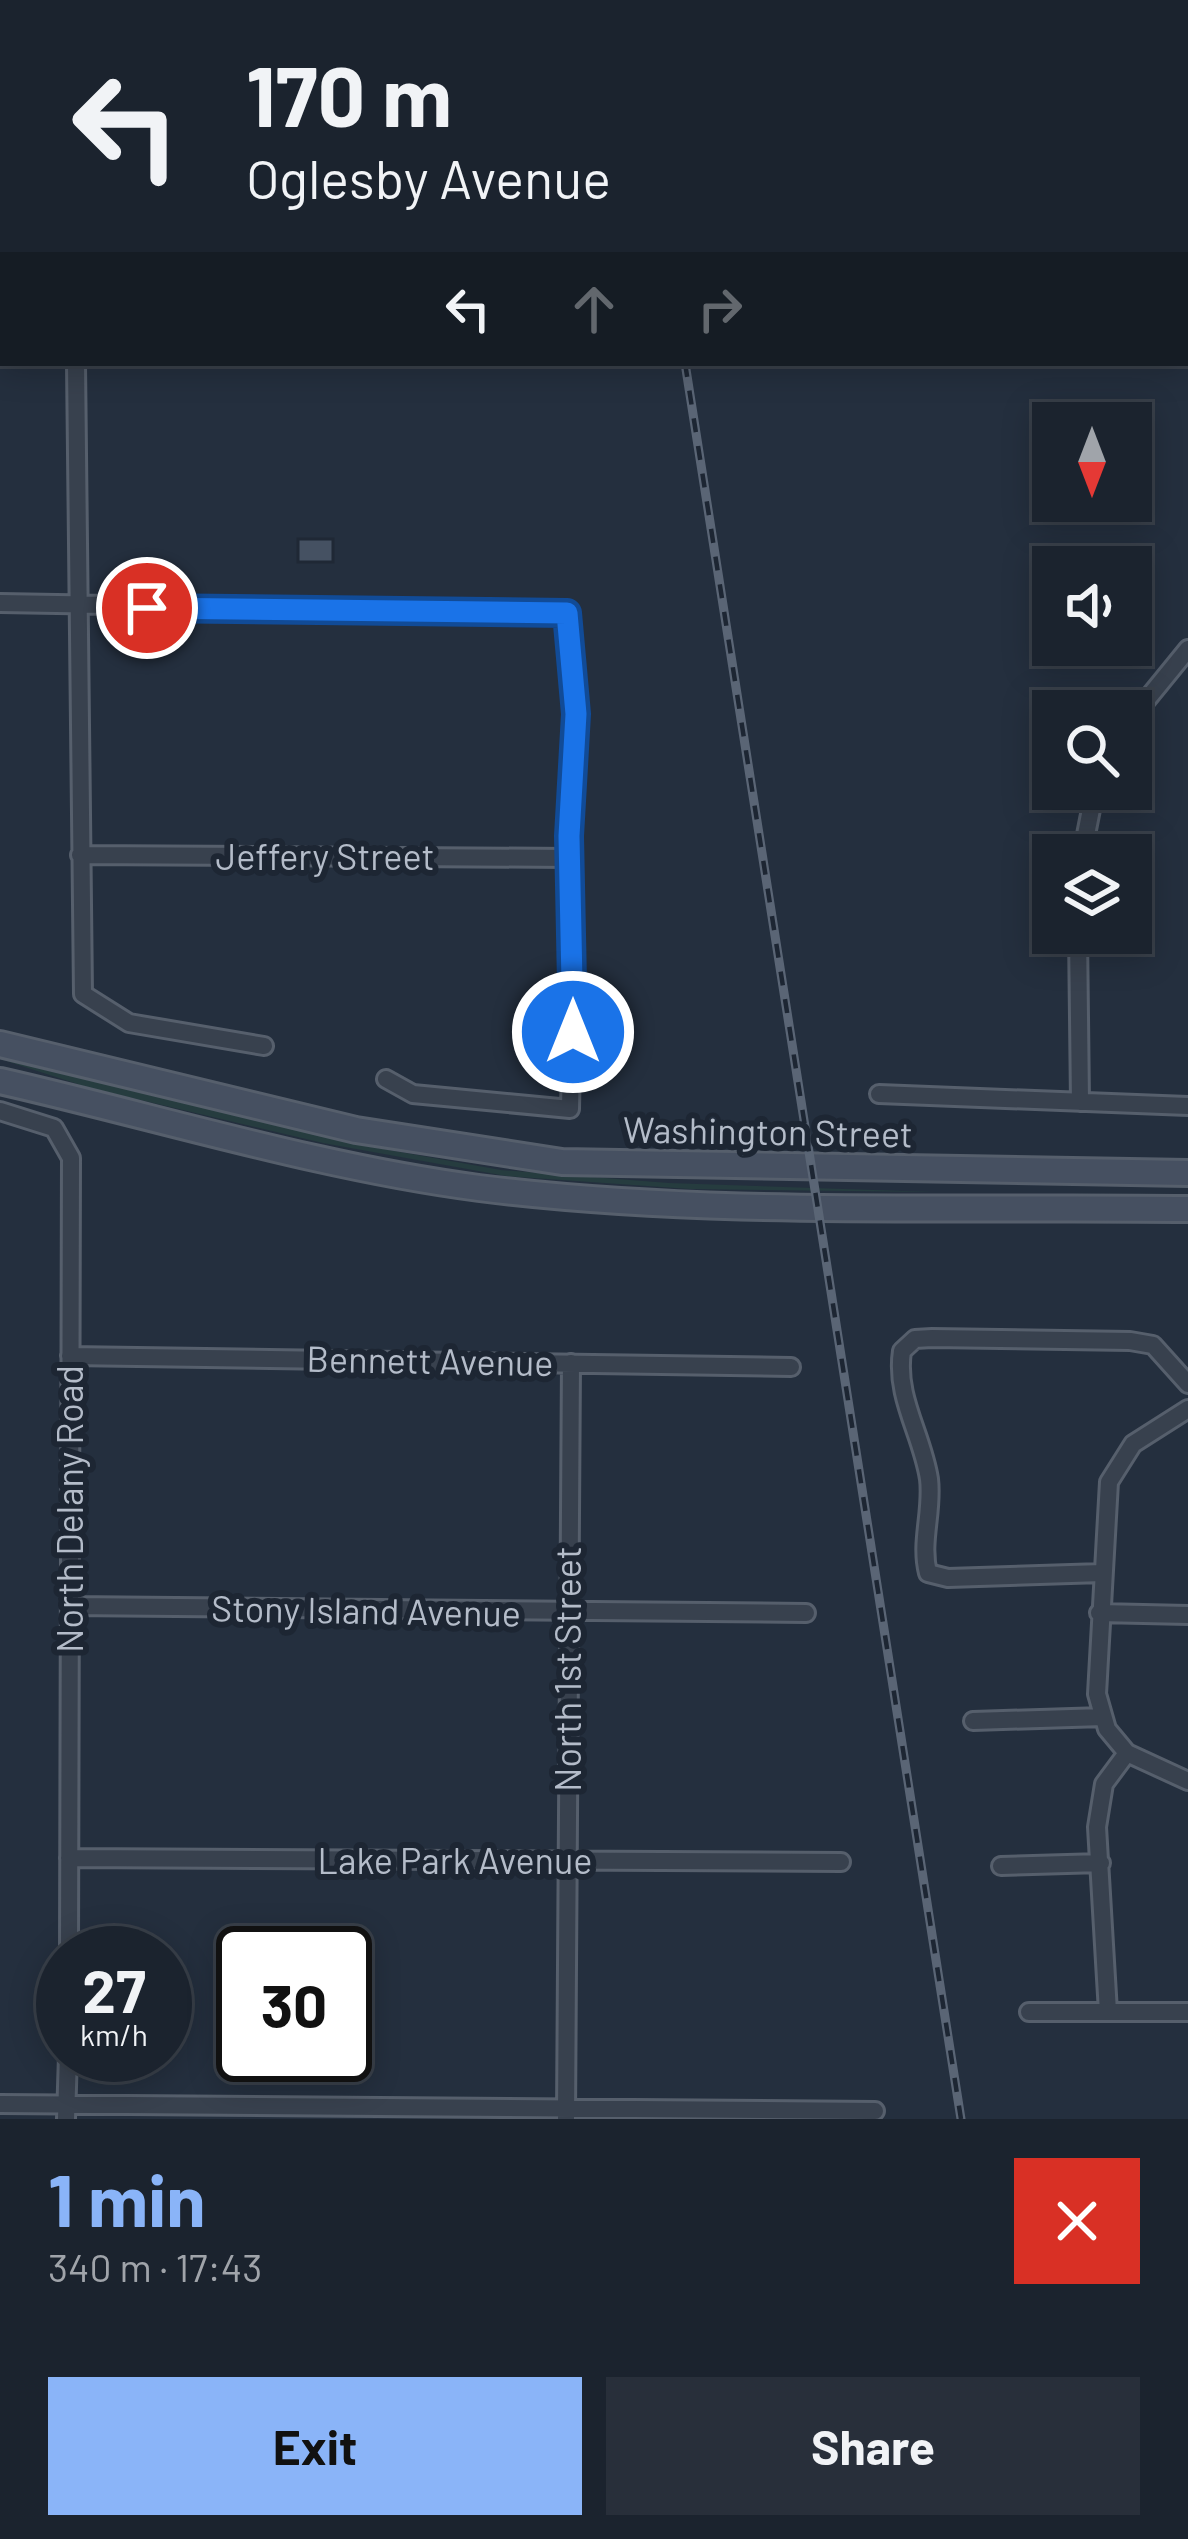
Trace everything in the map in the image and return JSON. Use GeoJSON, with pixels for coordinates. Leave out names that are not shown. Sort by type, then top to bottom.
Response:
{"type":"FeatureCollection","features":[{"type":"Feature","properties":{"kind":"main road","name":"Washington Street"},"geometry":{"type":"LineString","coordinates":[[0,1044],[356,1130],[562,1162],[1188,1173]]}},
{"type":"Feature","properties":{"kind":"main road","name":"Washington Street"},"geometry":{"type":"LineString","coordinates":[[0,1081],[408,1176],[556,1197],[648,1203],[1188,1209]]}},
{"type":"Feature","properties":{"kind":"street"},"geometry":{"type":"LineString","coordinates":[[76,366],[82,994],[129,1023],[264,1046]]}},
{"type":"Feature","properties":{"kind":"street"},"geometry":{"type":"LineString","coordinates":[[0,603],[567,613],[573,635],[576,714],[570,858],[570,1109],[413,1094],[386,1079]]}},
{"type":"Feature","properties":{"kind":"street"},"geometry":{"type":"LineString","coordinates":[[1152,693],[1188,649]]}},
{"type":"Feature","properties":{"kind":"street","name":"Jeffery Street"},"geometry":{"type":"LineString","coordinates":[[80,855],[570,858]]}},
{"type":"Feature","properties":{"kind":"street"},"geometry":{"type":"LineString","coordinates":[[1078,954],[1081,1102]]}},
{"type":"Feature","properties":{"kind":"street"},"geometry":{"type":"LineString","coordinates":[[880,1094],[1188,1106]]}},
{"type":"Feature","properties":{"kind":"street","name":"North Delany Road"},"geometry":{"type":"LineString","coordinates":[[0,1111],[54,1128],[71,1158],[69,1926]]}},
{"type":"Feature","properties":{"kind":"street"},"geometry":{"type":"LineString","coordinates":[[1102,1573],[948,1578],[928,1573],[924,1555],[929,1480],[903,1400],[902,1352],[915,1339],[932,1338],[1130,1342],[1153,1345],[1188,1384]]}},
{"type":"Feature","properties":{"kind":"street","name":"Bennett Avenue"},"geometry":{"type":"LineString","coordinates":[[70,1355],[791,1366]]}},
{"type":"Feature","properties":{"kind":"street","name":"North 1st Street"},"geometry":{"type":"LineString","coordinates":[[566,2114],[571,1363]]}},
{"type":"Feature","properties":{"kind":"street"},"geometry":{"type":"LineString","coordinates":[[1188,1409],[1133,1444],[1109,1482],[1097,1694],[1103,1717],[1127,1753],[1188,1781]]}},
{"type":"Feature","properties":{"kind":"street","name":"Stony Island Avenue"},"geometry":{"type":"LineString","coordinates":[[70,1606],[567,1615],[806,1613]]}},
{"type":"Feature","properties":{"kind":"street"},"geometry":{"type":"LineString","coordinates":[[1100,1613],[1188,1616]]}},
{"type":"Feature","properties":{"kind":"street"},"geometry":{"type":"LineString","coordinates":[[973,1721],[1103,1717]]}},
{"type":"Feature","properties":{"kind":"street"},"geometry":{"type":"LineString","coordinates":[[1108,2012],[1096,1827],[1104,1784],[1127,1753]]}},
{"type":"Feature","properties":{"kind":"street","name":"Lake Park Avenue"},"geometry":{"type":"LineString","coordinates":[[69,1858],[841,1862]]}},
{"type":"Feature","properties":{"kind":"street"},"geometry":{"type":"LineString","coordinates":[[1001,1866],[1101,1863]]}},
{"type":"Feature","properties":{"kind":"street"},"geometry":{"type":"LineString","coordinates":[[1029,2012],[1188,2012]]}},
{"type":"Feature","properties":{"kind":"street"},"geometry":{"type":"LineString","coordinates":[[67,2112],[68,2082]]}},
{"type":"Feature","properties":{"kind":"street"},"geometry":{"type":"LineString","coordinates":[[0,2104],[67,2112],[875,2110]]}},
{"type":"Feature","properties":{"kind":"green space"},"geometry":{"type":"Polygon","coordinates":[[[0,1059],[361,1145],[501,1170],[669,1183],[934,1192],[690,1189],[506,1176],[323,1143],[90,1088],[0,1059]]]}},
{"type":"Feature","properties":{"kind":"building"},"geometry":{"type":"Polygon","coordinates":[[[298,539],[333,539],[333,562],[298,562],[298,539]]]}},
{"type":"Feature","properties":{"kind":"railway"},"geometry":{"type":"LineString","coordinates":[[685,366],[961,2119]]}},
{"type":"Feature","properties":{"kind":"route"},"geometry":{"type":"LineString","coordinates":[[147,608],[567,613],[573,635],[576,714],[569,836],[573,1032]]}}]}
